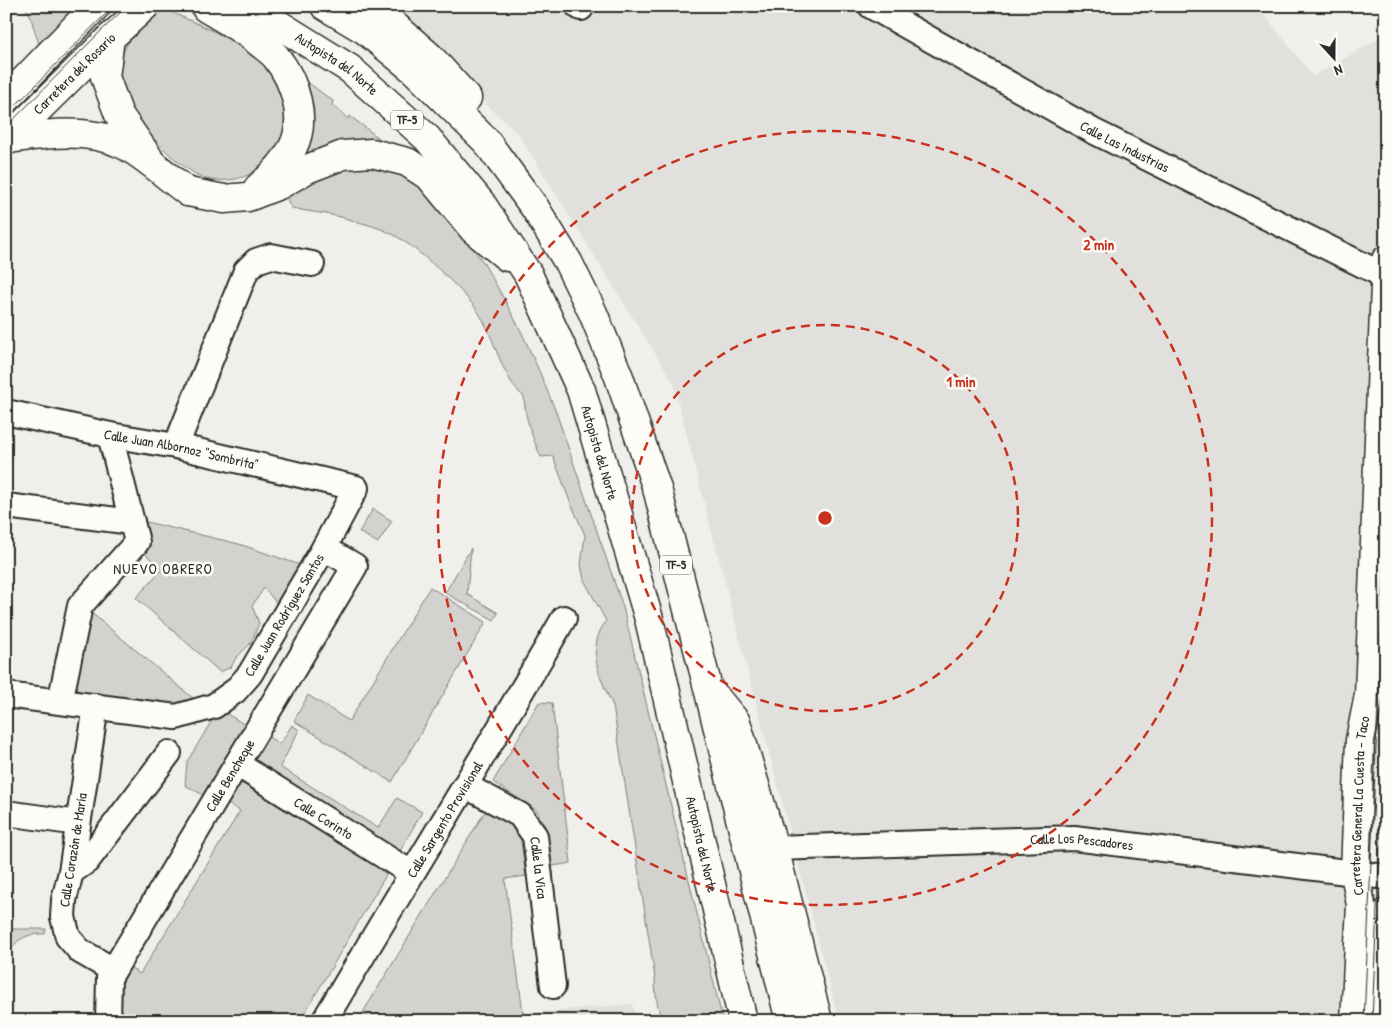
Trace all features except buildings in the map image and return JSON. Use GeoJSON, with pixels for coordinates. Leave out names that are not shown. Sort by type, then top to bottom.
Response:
{"type":"FeatureCollection","features":[{"type":"Feature","properties":{"kind":"main road"},"geometry":{"type":"LineString","coordinates":[[6,98],[96,6]]}},
{"type":"Feature","properties":{"kind":"main road","name":"Carretera del Rosario"},"geometry":{"type":"LineString","coordinates":[[8,140],[110,38],[145,6]]}},
{"type":"Feature","properties":{"kind":"main road"},"geometry":{"type":"LineString","coordinates":[[205,6],[242,29],[276,56],[290,81],[298,103],[299,124],[293,147],[273,175],[248,196]]}},
{"type":"Feature","properties":{"kind":"main road","name":"Autopista del Norte"},"geometry":{"type":"LineString","coordinates":[[249,6],[350,69],[427,138],[481,203],[528,274],[581,390],[649,618],[743,1021]]}},
{"type":"Feature","properties":{"kind":"main road","name":"TF-5"},"geometry":{"type":"LineString","coordinates":[[325,6],[365,30],[414,70],[486,141],[535,208],[568,262],[593,313],[619,377],[658,492],[790,1021]]}},
{"type":"Feature","properties":{"kind":"main road"},"geometry":{"type":"LineString","coordinates":[[372,6],[429,56],[466,97],[486,141]]}},
{"type":"Feature","properties":{"kind":"main road"},"geometry":{"type":"LineString","coordinates":[[110,38],[105,77],[119,115],[153,166]]}},
{"type":"Feature","properties":{"kind":"main road"},"geometry":{"type":"LineString","coordinates":[[8,140],[48,134],[96,135],[123,145],[188,192],[224,199],[248,196],[280,185],[307,169],[343,155],[372,154],[407,162],[430,177],[474,230],[528,274]]}},
{"type":"Feature","properties":{"kind":"main road","name":"Carretera General La Cuesta - Taco"},"geometry":{"type":"LineString","coordinates":[[1355,1021],[1360,905],[1355,873],[1360,740],[1369,694],[1385,268]]}},
{"type":"Feature","properties":{"kind":"main road"},"geometry":{"type":"LineString","coordinates":[[708,688],[736,722],[774,848],[818,1021]]}},
{"type":"Feature","properties":{"kind":"main road"},"geometry":{"type":"LineString","coordinates":[[1381,1021],[1382,966],[1386,913]]}},
{"type":"Feature","properties":{"kind":"street","name":"Calle Las Industrias"},"geometry":{"type":"LineString","coordinates":[[871,6],[1093,131],[1385,268]]}},
{"type":"Feature","properties":{"kind":"street"},"geometry":{"type":"LineString","coordinates":[[176,446],[246,271],[256,261],[271,256],[312,264]]}},
{"type":"Feature","properties":{"kind":"street","name":"Calle Juan Albornoz \"Sombrita\""},"geometry":{"type":"LineString","coordinates":[[6,412],[110,435],[176,446],[356,488]]}},
{"type":"Feature","properties":{"kind":"street"},"geometry":{"type":"LineString","coordinates":[[60,702],[80,606],[137,542],[110,435]]}},
{"type":"Feature","properties":{"kind":"street","name":"Calle Juan Rodríguez Santos"},"geometry":{"type":"LineString","coordinates":[[6,694],[176,717],[214,706],[235,691],[250,674],[324,548],[356,488]]}},
{"type":"Feature","properties":{"kind":"street"},"geometry":{"type":"LineString","coordinates":[[6,506],[132,522]]}},
{"type":"Feature","properties":{"kind":"street","name":"Calle Bencheque"},"geometry":{"type":"LineString","coordinates":[[108,1021],[109,978],[113,970],[355,566],[324,548]]}},
{"type":"Feature","properties":{"kind":"street","name":"Calle Sargento Provisional"},"geometry":{"type":"LineString","coordinates":[[324,1021],[411,874],[466,786],[564,618]]}},
{"type":"Feature","properties":{"kind":"street","name":"Calle Corazón de María"},"geometry":{"type":"LineString","coordinates":[[96,706],[71,872],[63,912],[68,937],[80,951],[113,970]]}},
{"type":"Feature","properties":{"kind":"street"},"geometry":{"type":"LineString","coordinates":[[71,872],[87,861],[169,753]]}},
{"type":"Feature","properties":{"kind":"street","name":"Calle Corinto"},"geometry":{"type":"LineString","coordinates":[[237,764],[411,874]]}},
{"type":"Feature","properties":{"kind":"street","name":"Calle la Vica"},"geometry":{"type":"LineString","coordinates":[[466,786],[520,815],[535,836],[553,986]]}},
{"type":"Feature","properties":{"kind":"street"},"geometry":{"type":"LineString","coordinates":[[6,813],[78,823]]}},
{"type":"Feature","properties":{"kind":"street","name":"Calle Los Pescadores"},"geometry":{"type":"LineString","coordinates":[[774,848],[1074,838],[1386,877]]}},
{"type":"Feature","properties":{"kind":"shaded area"},"geometry":{"type":"Polygon","coordinates":[[[24,6],[76,6],[40,48],[30,15],[24,6]]]}},
{"type":"Feature","properties":{"kind":"shaded area"},"geometry":{"type":"Polygon","coordinates":[[[383,6],[1257,6],[1313,76],[1386,35],[1386,192],[1381,201],[1343,1021],[839,1021],[673,382],[519,135],[383,6]]]}},
{"type":"Feature","properties":{"kind":"shaded area"},"geometry":{"type":"Polygon","coordinates":[[[162,8],[243,47],[270,69],[279,82],[287,111],[285,138],[277,152],[266,163],[246,176],[230,180],[212,180],[190,170],[177,161],[152,137],[127,103],[118,71],[123,52],[140,28],[162,8]]]}},
{"type":"Feature","properties":{"kind":"shaded area"},"geometry":{"type":"Polygon","coordinates":[[[303,79],[333,101],[332,105],[348,119],[350,116],[393,149],[304,162],[301,152],[303,79]]]}},
{"type":"Feature","properties":{"kind":"shaded area"},"geometry":{"type":"Polygon","coordinates":[[[367,167],[392,170],[411,178],[422,187],[455,224],[483,262],[503,297],[540,373],[556,412],[623,607],[723,1021],[662,1021],[655,989],[655,978],[613,706],[603,685],[597,664],[596,643],[606,621],[584,580],[581,565],[585,535],[553,456],[541,457],[530,427],[524,397],[503,367],[489,332],[477,310],[438,268],[392,234],[341,217],[292,208],[288,203],[288,198],[292,193],[305,184],[334,171],[367,167]]]}},
{"type":"Feature","properties":{"kind":"shaded area"},"geometry":{"type":"Polygon","coordinates":[[[373,509],[392,521],[378,543],[359,532],[373,509]]]}},
{"type":"Feature","properties":{"kind":"shaded area"},"geometry":{"type":"Polygon","coordinates":[[[142,521],[239,544],[303,566],[280,607],[264,588],[252,606],[259,623],[251,643],[236,658],[231,667],[220,672],[136,598],[162,569],[141,550],[142,521]]]}},
{"type":"Feature","properties":{"kind":"shaded area"},"geometry":{"type":"Polygon","coordinates":[[[471,548],[467,594],[498,613],[494,620],[445,593],[471,548]]]}},
{"type":"Feature","properties":{"kind":"shaded area"},"geometry":{"type":"Polygon","coordinates":[[[430,587],[486,622],[392,782],[294,721],[308,695],[349,721],[430,587]]]}},
{"type":"Feature","properties":{"kind":"shaded area"},"geometry":{"type":"Polygon","coordinates":[[[89,611],[200,704],[168,708],[72,696],[89,611]]]}},
{"type":"Feature","properties":{"kind":"shaded area"},"geometry":{"type":"Polygon","coordinates":[[[539,702],[552,703],[571,863],[547,867],[544,824],[536,810],[493,782],[539,702]]]}},
{"type":"Feature","properties":{"kind":"shaded area"},"geometry":{"type":"Polygon","coordinates":[[[219,709],[247,726],[205,796],[185,785],[187,762],[219,709]]]}},
{"type":"Feature","properties":{"kind":"shaded area"},"geometry":{"type":"Polygon","coordinates":[[[292,725],[299,730],[280,767],[378,828],[397,798],[422,812],[400,851],[252,763],[267,736],[280,744],[292,725]]]}},
{"type":"Feature","properties":{"kind":"shaded area"},"geometry":{"type":"Polygon","coordinates":[[[239,782],[389,870],[300,1021],[118,1021],[119,990],[130,967],[140,974],[240,811],[226,803],[239,782]]]}},
{"type":"Feature","properties":{"kind":"shaded area"},"geometry":{"type":"Polygon","coordinates":[[[489,805],[519,828],[526,876],[505,879],[523,1013],[470,1018],[468,1021],[375,1021],[362,1014],[489,805]]]}},
{"type":"Feature","properties":{"kind":"shaded area"},"geometry":{"type":"Polygon","coordinates":[[[6,929],[46,929],[45,934],[26,936],[21,939],[6,958],[6,929]]]}},
{"type":"Feature","properties":{"kind":"shaded area"},"geometry":{"type":"Polygon","coordinates":[[[632,1004],[637,1021],[468,1021],[470,1018],[632,1004]]]}},
{"type":"Feature","properties":{"kind":"tram line"},"geometry":{"type":"LineString","coordinates":[[6,115],[114,6]]}},
{"type":"Feature","properties":{"kind":"tram line"},"geometry":{"type":"LineString","coordinates":[[6,127],[127,6]]}},
{"type":"Feature","properties":{"kind":"tram line"},"geometry":{"type":"LineString","coordinates":[[1364,1021],[1386,522]]}},
{"type":"Feature","properties":{"kind":"tram line"},"geometry":{"type":"LineString","coordinates":[[1372,1021],[1386,705]]}},
{"type":"Feature","properties":{"kind":"district","name":"NUEVO OBRERO"},"geometry":{"type":"Point","coordinates":[163,569]}}]}
